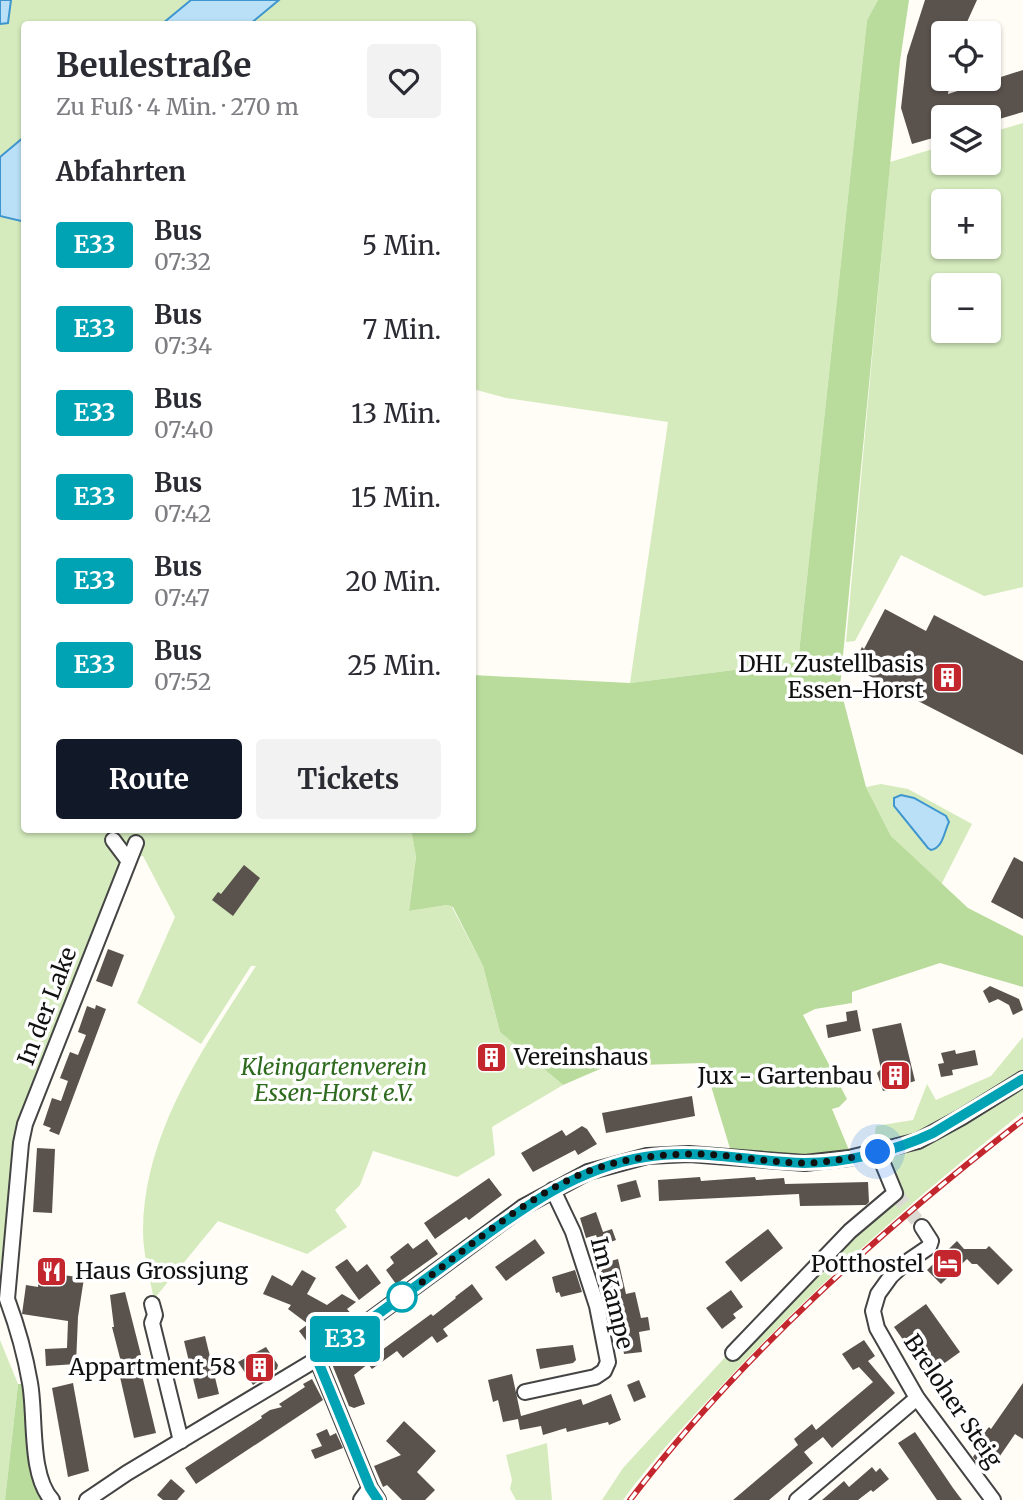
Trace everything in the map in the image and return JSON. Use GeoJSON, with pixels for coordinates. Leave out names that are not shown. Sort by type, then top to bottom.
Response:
{"type":"FeatureCollection","features":[{"type":"Feature","properties":{"kind":"street"},"geometry":{"type":"LineString","coordinates":[[113,840],[128,860]]}},
{"type":"Feature","properties":{"kind":"street","name":"In der Lake"},"geometry":{"type":"LineString","coordinates":[[52,1500],[40,1476],[30,1384],[16,1322],[7,1298],[21,1143],[25,1124],[136,843]]}},
{"type":"Feature","properties":{"kind":"street"},"geometry":{"type":"LineString","coordinates":[[74,1500],[80,1497],[87,1500],[317,1359],[523,1207],[588,1172],[647,1156],[716,1155],[805,1163],[878,1152],[933,1133],[1023,1079]]}},
{"type":"Feature","properties":{"kind":"street"},"geometry":{"type":"LineString","coordinates":[[733,1353],[849,1231],[895,1193],[878,1152]]}},
{"type":"Feature","properties":{"kind":"street","name":"Im Kampe"},"geometry":{"type":"LineString","coordinates":[[525,1392],[595,1377],[604,1371],[608,1362],[597,1306],[585,1266],[553,1190]]}},
{"type":"Feature","properties":{"kind":"street","name":"Breloher Steig"},"geometry":{"type":"LineString","coordinates":[[922,1227],[931,1241],[929,1247],[904,1264],[878,1294],[873,1311],[877,1328],[917,1398],[993,1500]]}},
{"type":"Feature","properties":{"kind":"street"},"geometry":{"type":"LineString","coordinates":[[152,1304],[154,1335],[181,1441]]}},
{"type":"Feature","properties":{"kind":"street"},"geometry":{"type":"LineString","coordinates":[[317,1359],[374,1494],[361,1500]]}},
{"type":"Feature","properties":{"kind":"street"},"geometry":{"type":"LineString","coordinates":[[797,1500],[917,1398]]}},
{"type":"Feature","properties":{"kind":"green space","name":"Kleingartenverein Essen-Horst e.V."},"geometry":{"type":"Polygon","coordinates":[[[11,0],[878,0],[867,20],[798,662],[630,683],[668,422],[506,398],[476,390],[476,21],[21,21],[21,833],[412,833],[416,855],[409,911],[447,905],[452,907],[483,966],[500,1032],[563,1085],[492,1127],[495,1155],[457,1177],[373,1151],[360,1185],[335,1210],[347,1227],[307,1254],[218,1221],[154,1299],[145,1256],[143,1230],[146,1194],[154,1158],[166,1124],[198,1059],[256,966],[251,966],[201,1044],[137,1003],[175,917],[143,856],[132,857],[22,1123],[9,1240],[0,1267],[0,24],[8,22],[11,0]]]}},
{"type":"Feature","properties":{"kind":"green space"},"geometry":{"type":"Polygon","coordinates":[[[878,0],[909,0],[900,61],[840,687],[866,787],[891,836],[968,908],[1023,936],[1023,987],[940,963],[852,992],[852,1003],[815,1009],[803,1015],[847,1099],[839,1107],[832,1109],[851,1155],[849,1158],[732,1155],[704,1063],[607,1066],[563,1085],[500,1032],[483,966],[453,907],[447,905],[409,911],[416,856],[412,833],[476,833],[476,675],[630,683],[798,662],[867,20],[878,0]]]}},
{"type":"Feature","properties":{"kind":"green space"},"geometry":{"type":"Polygon","coordinates":[[[1023,123],[1023,587],[984,596],[901,555],[855,641],[846,642],[890,162],[931,150],[931,175],[1001,175],[1001,129],[1023,123]]]}},
{"type":"Feature","properties":{"kind":"green space"},"geometry":{"type":"Polygon","coordinates":[[[881,784],[908,789],[972,824],[941,885],[891,836],[866,787],[881,784]]]}},
{"type":"Feature","properties":{"kind":"green space"},"geometry":{"type":"Polygon","coordinates":[[[1023,1037],[1023,1112],[944,1176],[831,1276],[685,1425],[623,1500],[602,1500],[623,1468],[729,1353],[896,1194],[877,1153],[876,1126],[913,1120],[927,1084],[936,1100],[991,1076],[1023,1037]]]}},
{"type":"Feature","properties":{"kind":"green space"},"geometry":{"type":"Polygon","coordinates":[[[0,1340],[18,1384],[5,1500],[0,1500],[0,1340]]]}},
{"type":"Feature","properties":{"kind":"green space"},"geometry":{"type":"Polygon","coordinates":[[[18,1384],[28,1384],[49,1500],[5,1500],[18,1384]]]}},
{"type":"Feature","properties":{"kind":"green space"},"geometry":{"type":"Polygon","coordinates":[[[547,1443],[552,1500],[516,1500],[510,1489],[512,1480],[506,1455],[547,1443]]]}},
{"type":"Feature","properties":{"kind":"water"},"geometry":{"type":"Polygon","coordinates":[[[0,0],[11,0],[8,23],[0,24],[0,0]]]}},
{"type":"Feature","properties":{"kind":"water"},"geometry":{"type":"Polygon","coordinates":[[[191,0],[279,0],[254,21],[166,21],[191,0]]]}},
{"type":"Feature","properties":{"kind":"water"},"geometry":{"type":"Polygon","coordinates":[[[21,140],[21,221],[0,216],[0,157],[21,140]]]}},
{"type":"Feature","properties":{"kind":"water"},"geometry":{"type":"Polygon","coordinates":[[[901,795],[914,798],[946,816],[949,822],[941,843],[935,849],[928,848],[894,806],[894,798],[901,795]]]}},
{"type":"Feature","properties":{"kind":"building"},"geometry":{"type":"Polygon","coordinates":[[[925,0],[977,0],[967,21],[931,21],[931,91],[948,91],[948,94],[957,91],[1001,91],[1001,77],[1023,70],[1023,112],[1001,118],[1001,105],[931,105],[931,138],[912,144],[901,108],[907,56],[925,0]]]}},
{"type":"Feature","properties":{"kind":"building","name":"DHL Zustellbasis Essen-Horst"},"geometry":{"type":"Polygon","coordinates":[[[885,609],[926,631],[934,615],[1023,661],[1023,755],[852,667],[885,609]]]}},
{"type":"Feature","properties":{"kind":"building"},"geometry":{"type":"Polygon","coordinates":[[[1014,857],[1023,862],[1023,919],[991,902],[1014,857]]]}},
{"type":"Feature","properties":{"kind":"building"},"geometry":{"type":"Polygon","coordinates":[[[244,865],[260,878],[233,916],[212,900],[218,892],[221,894],[244,865]]]}},
{"type":"Feature","properties":{"kind":"building"},"geometry":{"type":"Polygon","coordinates":[[[108,949],[124,955],[112,987],[96,981],[108,949]]]}},
{"type":"Feature","properties":{"kind":"building"},"geometry":{"type":"Polygon","coordinates":[[[990,986],[1019,999],[1023,1010],[1013,1015],[1009,1005],[998,999],[989,1003],[983,991],[990,986]]]}},
{"type":"Feature","properties":{"kind":"building"},"geometry":{"type":"Polygon","coordinates":[[[96,1005],[106,1009],[59,1135],[43,1125],[52,1098],[61,1101],[68,1081],[60,1078],[70,1052],[78,1055],[86,1035],[78,1032],[87,1006],[95,1009],[96,1005]]]}},
{"type":"Feature","properties":{"kind":"building"},"geometry":{"type":"Polygon","coordinates":[[[857,1010],[861,1031],[828,1038],[826,1025],[847,1021],[846,1012],[857,1010]]]}},
{"type":"Feature","properties":{"kind":"building"},"geometry":{"type":"Polygon","coordinates":[[[901,1023],[915,1081],[883,1091],[877,1073],[881,1069],[872,1029],[901,1023]]]}},
{"type":"Feature","properties":{"kind":"building","name":"Vereinshaus"},"geometry":{"type":"Polygon","coordinates":[[[495,1048],[499,1063],[487,1066],[483,1051],[495,1048]]]}},
{"type":"Feature","properties":{"kind":"building"},"geometry":{"type":"Polygon","coordinates":[[[955,1050],[956,1054],[975,1050],[978,1065],[952,1070],[953,1075],[941,1077],[938,1064],[944,1063],[941,1053],[955,1050]]]}},
{"type":"Feature","properties":{"kind":"building"},"geometry":{"type":"Polygon","coordinates":[[[692,1096],[695,1116],[606,1133],[602,1113],[692,1096]]]}},
{"type":"Feature","properties":{"kind":"building"},"geometry":{"type":"Polygon","coordinates":[[[582,1126],[597,1144],[578,1155],[575,1150],[533,1172],[521,1153],[562,1130],[566,1136],[582,1126]]]}},
{"type":"Feature","properties":{"kind":"building"},"geometry":{"type":"Polygon","coordinates":[[[37,1148],[55,1149],[52,1213],[33,1212],[37,1148]]]}},
{"type":"Feature","properties":{"kind":"building"},"geometry":{"type":"Polygon","coordinates":[[[700,1177],[701,1181],[784,1178],[785,1184],[868,1182],[869,1202],[866,1205],[800,1206],[799,1194],[659,1201],[658,1180],[700,1177]]]}},
{"type":"Feature","properties":{"kind":"building"},"geometry":{"type":"Polygon","coordinates":[[[489,1178],[502,1195],[469,1220],[466,1217],[435,1239],[424,1223],[489,1178]]]}},
{"type":"Feature","properties":{"kind":"building"},"geometry":{"type":"Polygon","coordinates":[[[636,1180],[641,1197],[621,1202],[617,1185],[636,1180]]]}},
{"type":"Feature","properties":{"kind":"building"},"geometry":{"type":"Polygon","coordinates":[[[596,1212],[603,1232],[612,1229],[616,1240],[600,1246],[596,1235],[586,1238],[580,1218],[596,1212]]]}},
{"type":"Feature","properties":{"kind":"building"},"geometry":{"type":"Polygon","coordinates":[[[768,1229],[783,1248],[741,1282],[725,1262],[768,1229]]]}},
{"type":"Feature","properties":{"kind":"building"},"geometry":{"type":"Polygon","coordinates":[[[427,1239],[438,1254],[396,1284],[386,1270],[394,1263],[390,1257],[408,1243],[413,1249],[427,1239]]]}},
{"type":"Feature","properties":{"kind":"building"},"geometry":{"type":"Polygon","coordinates":[[[535,1239],[545,1253],[506,1281],[495,1267],[535,1239]]]}},
{"type":"Feature","properties":{"kind":"building"},"geometry":{"type":"Polygon","coordinates":[[[957,1241],[964,1249],[986,1249],[989,1246],[1013,1270],[998,1285],[977,1264],[972,1264],[967,1259],[941,1284],[927,1270],[957,1241]]]}},
{"type":"Feature","properties":{"kind":"building"},"geometry":{"type":"Polygon","coordinates":[[[347,1259],[357,1272],[367,1264],[381,1283],[359,1300],[335,1267],[347,1259]]]}},
{"type":"Feature","properties":{"kind":"building"},"geometry":{"type":"Polygon","coordinates":[[[618,1259],[626,1294],[635,1292],[641,1318],[648,1317],[650,1330],[639,1332],[642,1352],[624,1354],[619,1322],[624,1321],[618,1296],[608,1299],[602,1279],[600,1264],[618,1259]]]}},
{"type":"Feature","properties":{"kind":"building"},"geometry":{"type":"Polygon","coordinates":[[[41,1262],[64,1265],[63,1275],[84,1278],[78,1317],[76,1364],[46,1366],[45,1349],[67,1348],[68,1321],[22,1314],[26,1285],[38,1287],[41,1262]]]}},
{"type":"Feature","properties":{"kind":"building"},"geometry":{"type":"Polygon","coordinates":[[[302,1270],[316,1278],[307,1294],[327,1305],[342,1294],[356,1302],[347,1309],[353,1316],[311,1347],[299,1331],[308,1324],[288,1309],[291,1305],[263,1294],[272,1275],[292,1286],[302,1270]]]}},
{"type":"Feature","properties":{"kind":"building"},"geometry":{"type":"Polygon","coordinates":[[[575,1270],[582,1292],[561,1297],[559,1292],[556,1293],[552,1277],[575,1270]]]}},
{"type":"Feature","properties":{"kind":"building"},"geometry":{"type":"Polygon","coordinates":[[[472,1284],[483,1299],[443,1329],[448,1336],[437,1343],[432,1336],[403,1358],[397,1351],[372,1369],[368,1364],[354,1375],[365,1404],[354,1408],[349,1406],[332,1364],[333,1359],[353,1344],[359,1348],[373,1338],[382,1350],[431,1314],[433,1316],[472,1284]]]}},
{"type":"Feature","properties":{"kind":"building"},"geometry":{"type":"Polygon","coordinates":[[[731,1290],[743,1307],[733,1314],[736,1318],[722,1329],[706,1308],[731,1290]]]}},
{"type":"Feature","properties":{"kind":"building"},"geometry":{"type":"Polygon","coordinates":[[[125,1292],[141,1355],[137,1356],[139,1361],[121,1362],[112,1327],[110,1295],[125,1292]]]}},
{"type":"Feature","properties":{"kind":"building"},"geometry":{"type":"Polygon","coordinates":[[[926,1304],[960,1352],[928,1375],[894,1327],[926,1304]]]}},
{"type":"Feature","properties":{"kind":"building"},"geometry":{"type":"Polygon","coordinates":[[[205,1336],[219,1394],[198,1399],[184,1341],[205,1336]]]}},
{"type":"Feature","properties":{"kind":"building"},"geometry":{"type":"Polygon","coordinates":[[[864,1340],[875,1356],[868,1361],[895,1393],[832,1448],[823,1437],[804,1452],[813,1463],[769,1500],[733,1500],[798,1445],[794,1439],[812,1424],[816,1430],[873,1382],[859,1367],[853,1370],[842,1354],[864,1340]]]}},
{"type":"Feature","properties":{"kind":"building"},"geometry":{"type":"Polygon","coordinates":[[[573,1345],[576,1360],[573,1363],[540,1369],[536,1349],[573,1345]]]}},
{"type":"Feature","properties":{"kind":"building","name":"Appartment 58"},"geometry":{"type":"Polygon","coordinates":[[[266,1347],[278,1365],[277,1369],[253,1385],[238,1362],[266,1347]]]}},
{"type":"Feature","properties":{"kind":"building"},"geometry":{"type":"Polygon","coordinates":[[[140,1367],[156,1433],[134,1438],[120,1377],[124,1376],[123,1371],[140,1367]]]}},
{"type":"Feature","properties":{"kind":"building"},"geometry":{"type":"Polygon","coordinates":[[[512,1374],[521,1416],[581,1399],[583,1405],[611,1394],[621,1420],[609,1425],[608,1422],[567,1432],[566,1428],[543,1435],[541,1426],[520,1430],[518,1419],[503,1422],[498,1400],[493,1402],[488,1380],[512,1374]]]}},
{"type":"Feature","properties":{"kind":"building"},"geometry":{"type":"Polygon","coordinates":[[[312,1379],[323,1400],[196,1484],[185,1468],[270,1410],[282,1407],[279,1404],[305,1387],[303,1384],[312,1379]]]}},
{"type":"Feature","properties":{"kind":"building"},"geometry":{"type":"Polygon","coordinates":[[[639,1380],[646,1397],[634,1402],[627,1385],[639,1380]]]}},
{"type":"Feature","properties":{"kind":"building"},"geometry":{"type":"Polygon","coordinates":[[[73,1383],[89,1471],[68,1477],[52,1388],[73,1383]]]}},
{"type":"Feature","properties":{"kind":"building"},"geometry":{"type":"Polygon","coordinates":[[[1023,1383],[1023,1439],[1015,1434],[991,1469],[983,1470],[973,1457],[983,1442],[979,1439],[989,1427],[991,1429],[1023,1383]]]}},
{"type":"Feature","properties":{"kind":"building"},"geometry":{"type":"Polygon","coordinates":[[[404,1421],[436,1451],[417,1472],[435,1490],[425,1500],[402,1500],[387,1485],[383,1487],[374,1466],[401,1455],[386,1441],[404,1421]]]}},
{"type":"Feature","properties":{"kind":"building"},"geometry":{"type":"Polygon","coordinates":[[[327,1429],[330,1436],[336,1433],[343,1448],[315,1459],[311,1450],[322,1446],[316,1434],[327,1429]]]}},
{"type":"Feature","properties":{"kind":"building"},"geometry":{"type":"Polygon","coordinates":[[[915,1432],[962,1500],[937,1500],[898,1443],[915,1432]]]}},
{"type":"Feature","properties":{"kind":"building"},"geometry":{"type":"Polygon","coordinates":[[[872,1467],[876,1472],[880,1468],[889,1479],[873,1492],[871,1490],[858,1500],[822,1500],[844,1481],[849,1487],[872,1467]]]}},
{"type":"Feature","properties":{"kind":"building"},"geometry":{"type":"Polygon","coordinates":[[[171,1479],[185,1491],[177,1500],[163,1500],[157,1495],[171,1479]]]}},
{"type":"Feature","properties":{"kind":"tunnel"},"geometry":{"type":"LineString","coordinates":[[895,1193],[922,1227]]}},
{"type":"Feature","properties":{"kind":"railway"},"geometry":{"type":"LineString","coordinates":[[630,1500],[718,1395],[814,1298],[917,1206],[1023,1120]]}},
{"type":"Feature","properties":{"kind":"bus line","name":"E33"},"geometry":{"type":"LineString","coordinates":[[378,1500],[370,1488],[317,1359],[523,1207],[588,1172],[647,1156],[689,1154],[805,1163],[878,1152],[933,1133],[1023,1079]]}},
{"type":"Feature","properties":{"kind":"place","name":"DHL Zustellbasis Essen-Horst"},"geometry":{"type":"Point","coordinates":[947,677]}},
{"type":"Feature","properties":{"kind":"place","name":"Vereinshaus"},"geometry":{"type":"Point","coordinates":[491,1057]}},
{"type":"Feature","properties":{"kind":"place","name":"Jux - Gartenbau"},"geometry":{"type":"Point","coordinates":[896,1076]}},
{"type":"Feature","properties":{"kind":"place","name":"Potthostel"},"geometry":{"type":"Point","coordinates":[947,1264]}},
{"type":"Feature","properties":{"kind":"place","name":"Haus Grossjung"},"geometry":{"type":"Point","coordinates":[52,1271]}},
{"type":"Feature","properties":{"kind":"place","name":"Appartment 58"},"geometry":{"type":"Point","coordinates":[259,1367]}},
{"type":"Feature","properties":{"kind":"route"},"geometry":{"type":"LineString","coordinates":[[402,1297],[523,1207],[588,1172],[617,1163],[647,1156],[689,1154],[805,1163],[878,1152]]}}]}
